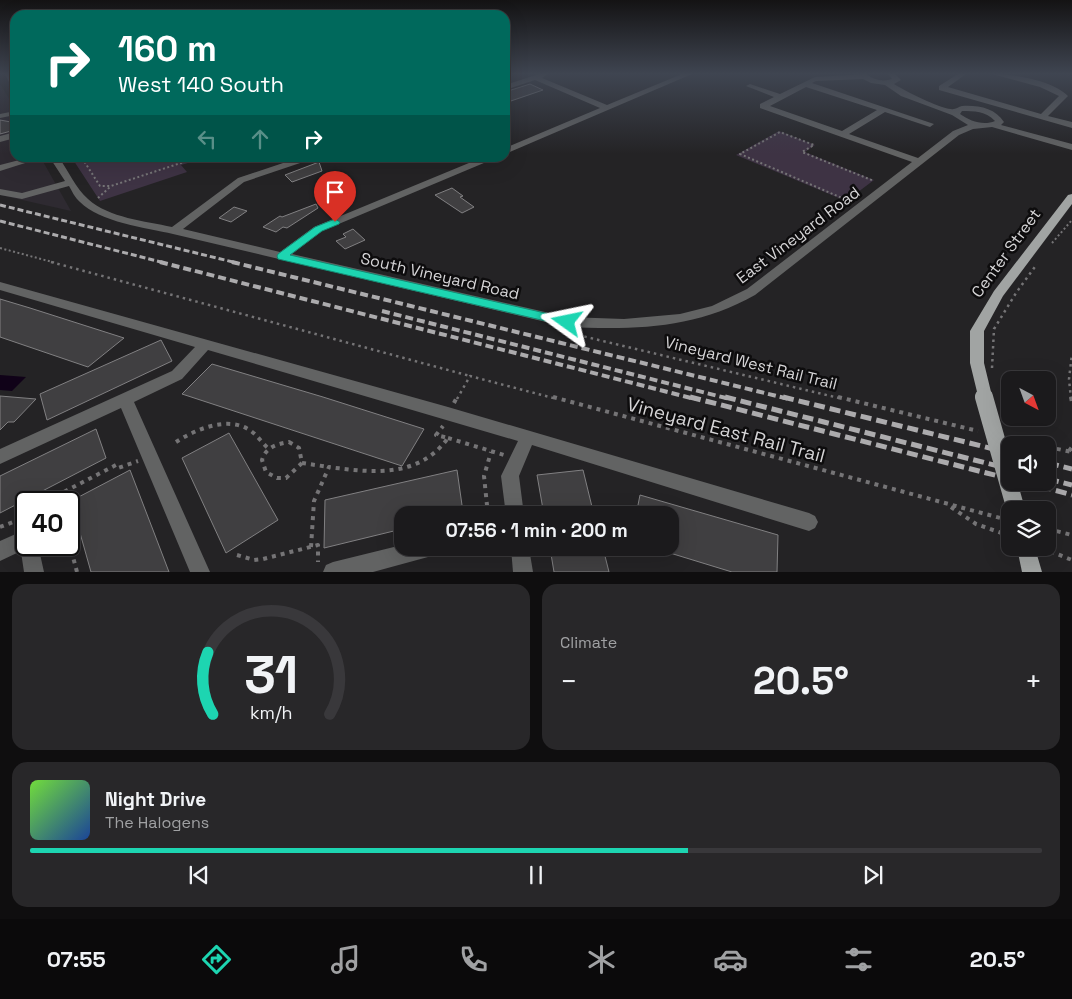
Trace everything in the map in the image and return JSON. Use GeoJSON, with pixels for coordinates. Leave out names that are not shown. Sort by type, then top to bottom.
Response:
{"type":"FeatureCollection","features":[{"type":"Feature","properties":{"kind":"main road","name":"Center Street"},"geometry":{"type":"LineString","coordinates":[[1013,501],[984,396],[977,363],[977,332],[998,294],[1072,197]]}},
{"type":"Feature","properties":{"kind":"main road"},"geometry":{"type":"LineString","coordinates":[[1028,556],[1032,572]]}},
{"type":"Feature","properties":{"kind":"street"},"geometry":{"type":"LineString","coordinates":[[590,101],[607,108]]}},
{"type":"Feature","properties":{"kind":"street"},"geometry":{"type":"LineString","coordinates":[[510,148],[625,101]]}},
{"type":"Feature","properties":{"kind":"street"},"geometry":{"type":"LineString","coordinates":[[773,101],[763,106],[920,162]]}},
{"type":"Feature","properties":{"kind":"street"},"geometry":{"type":"LineString","coordinates":[[858,101],[930,124]]}},
{"type":"Feature","properties":{"kind":"street"},"geometry":{"type":"LineString","coordinates":[[923,101],[958,113],[971,123],[993,116],[1043,116],[1072,124]]}},
{"type":"Feature","properties":{"kind":"street"},"geometry":{"type":"LineString","coordinates":[[965,101],[993,116]]}},
{"type":"Feature","properties":{"kind":"street"},"geometry":{"type":"LineString","coordinates":[[1043,116],[1063,101]]}},
{"type":"Feature","properties":{"kind":"street"},"geometry":{"type":"LineString","coordinates":[[843,134],[884,109]]}},
{"type":"Feature","properties":{"kind":"street"},"geometry":{"type":"LineString","coordinates":[[958,113],[978,110],[1072,145]]}},
{"type":"Feature","properties":{"kind":"street"},"geometry":{"type":"LineString","coordinates":[[956,133],[961,125],[958,113]]}},
{"type":"Feature","properties":{"kind":"street","name":"East Vineyard Road"},"geometry":{"type":"LineString","coordinates":[[610,325],[668,321],[717,309],[751,292],[956,133],[993,116]]}},
{"type":"Feature","properties":{"kind":"street"},"geometry":{"type":"LineString","coordinates":[[0,168],[22,162]]}},
{"type":"Feature","properties":{"kind":"street","name":"South Vineyard Road"},"geometry":{"type":"LineString","coordinates":[[58,162],[83,200],[94,208],[120,218],[567,322],[610,325]]}},
{"type":"Feature","properties":{"kind":"street"},"geometry":{"type":"LineString","coordinates":[[173,230],[241,180],[294,162]]}},
{"type":"Feature","properties":{"kind":"street"},"geometry":{"type":"LineString","coordinates":[[282,256],[318,229],[478,162]]}},
{"type":"Feature","properties":{"kind":"street"},"geometry":{"type":"LineString","coordinates":[[0,192],[22,196],[70,182]]}},
{"type":"Feature","properties":{"kind":"street"},"geometry":{"type":"LineString","coordinates":[[0,286],[448,413],[809,522]]}},
{"type":"Feature","properties":{"kind":"street"},"geometry":{"type":"LineString","coordinates":[[0,457],[177,375],[206,344]]}},
{"type":"Feature","properties":{"kind":"street"},"geometry":{"type":"LineString","coordinates":[[125,399],[200,572]]}},
{"type":"Feature","properties":{"kind":"street"},"geometry":{"type":"LineString","coordinates":[[514,506],[510,476],[527,438]]}},
{"type":"Feature","properties":{"kind":"street"},"geometry":{"type":"LineString","coordinates":[[0,551],[15,544]]}},
{"type":"Feature","properties":{"kind":"street"},"geometry":{"type":"LineString","coordinates":[[326,567],[394,554]]}},
{"type":"Feature","properties":{"kind":"street"},"geometry":{"type":"LineString","coordinates":[[31,556],[34,572]]}},
{"type":"Feature","properties":{"kind":"street"},"geometry":{"type":"LineString","coordinates":[[521,556],[523,572]]}},
{"type":"Feature","properties":{"kind":"path"},"geometry":{"type":"LineString","coordinates":[[849,201],[740,154],[780,132],[814,145],[802,152],[874,181]]}},
{"type":"Feature","properties":{"kind":"path"},"geometry":{"type":"LineString","coordinates":[[85,162],[100,186],[111,186],[184,162]]}},
{"type":"Feature","properties":{"kind":"path"},"geometry":{"type":"LineString","coordinates":[[98,198],[111,186]]}},
{"type":"Feature","properties":{"kind":"path"},"geometry":{"type":"LineString","coordinates":[[1049,248],[1072,220]]}},
{"type":"Feature","properties":{"kind":"path","name":"Vineyard East Rail Trail"},"geometry":{"type":"LineString","coordinates":[[0,248],[433,364],[470,376],[690,433],[950,506],[1001,518]]}},
{"type":"Feature","properties":{"kind":"path"},"geometry":{"type":"LineString","coordinates":[[992,372],[994,329],[1038,262]]}},
{"type":"Feature","properties":{"kind":"path","name":"Vineyard West Rail Trail"},"geometry":{"type":"LineString","coordinates":[[572,333],[963,427]]}},
{"type":"Feature","properties":{"kind":"path"},"geometry":{"type":"LineString","coordinates":[[1072,354],[1068,372],[1069,393],[1072,403]]}},
{"type":"Feature","properties":{"kind":"path"},"geometry":{"type":"LineString","coordinates":[[452,407],[470,376]]}},
{"type":"Feature","properties":{"kind":"path"},"geometry":{"type":"LineString","coordinates":[[445,421],[436,435],[506,455]]}},
{"type":"Feature","properties":{"kind":"path"},"geometry":{"type":"LineString","coordinates":[[176,442],[196,430],[224,425],[248,429],[268,448]]}},
{"type":"Feature","properties":{"kind":"path"},"geometry":{"type":"LineString","coordinates":[[302,463],[365,472],[408,467],[432,457],[441,449],[448,438]]}},
{"type":"Feature","properties":{"kind":"path"},"geometry":{"type":"LineString","coordinates":[[280,442],[295,444],[302,453],[302,463],[287,478],[280,479],[266,472],[262,466],[264,455],[268,448],[280,442]]}},
{"type":"Feature","properties":{"kind":"path"},"geometry":{"type":"LineString","coordinates":[[1056,449],[1070,452],[1072,447]]}},
{"type":"Feature","properties":{"kind":"path"},"geometry":{"type":"LineString","coordinates":[[487,506],[484,476],[491,452]]}},
{"type":"Feature","properties":{"kind":"path"},"geometry":{"type":"LineString","coordinates":[[66,491],[116,465],[118,468],[123,468],[138,461]]}},
{"type":"Feature","properties":{"kind":"path"},"geometry":{"type":"LineString","coordinates":[[311,547],[314,501],[329,468]]}},
{"type":"Feature","properties":{"kind":"path"},"geometry":{"type":"LineString","coordinates":[[950,506],[976,524],[1001,533]]}},
{"type":"Feature","properties":{"kind":"path"},"geometry":{"type":"LineString","coordinates":[[0,527],[15,521]]}},
{"type":"Feature","properties":{"kind":"path"},"geometry":{"type":"LineString","coordinates":[[1056,531],[1072,536]]}},
{"type":"Feature","properties":{"kind":"path"},"geometry":{"type":"LineString","coordinates":[[237,555],[254,560],[318,545],[326,567]]}},
{"type":"Feature","properties":{"kind":"path"},"geometry":{"type":"LineString","coordinates":[[1056,554],[1072,560]]}},
{"type":"Feature","properties":{"kind":"path"},"geometry":{"type":"LineString","coordinates":[[73,556],[77,572]]}},
{"type":"Feature","properties":{"kind":"shaded area"},"geometry":{"type":"Polygon","coordinates":[[[0,101],[10,101],[10,162],[43,162],[71,211],[0,195],[0,101]]]}},
{"type":"Feature","properties":{"kind":"shaded area"},"geometry":{"type":"Polygon","coordinates":[[[779,131],[815,145],[805,152],[874,180],[846,201],[736,155],[779,131]]]}},
{"type":"Feature","properties":{"kind":"shaded area"},"geometry":{"type":"Polygon","coordinates":[[[75,162],[191,162],[181,165],[187,172],[100,201],[75,162]]]}},
{"type":"Feature","properties":{"kind":"shaded area"},"geometry":{"type":"Polygon","coordinates":[[[0,375],[26,377],[12,391],[0,390],[0,375]]]}},
{"type":"Feature","properties":{"kind":"building"},"geometry":{"type":"Polygon","coordinates":[[[0,120],[10,122],[10,131],[0,134],[0,120]]]}},
{"type":"Feature","properties":{"kind":"building"},"geometry":{"type":"Polygon","coordinates":[[[319,162],[322,171],[292,182],[285,175],[319,162]]]}},
{"type":"Feature","properties":{"kind":"building"},"geometry":{"type":"Polygon","coordinates":[[[452,188],[463,196],[460,197],[474,207],[462,213],[435,195],[452,188]]]}},
{"type":"Feature","properties":{"kind":"building"},"geometry":{"type":"Polygon","coordinates":[[[316,204],[318,208],[287,228],[283,227],[276,232],[263,227],[280,216],[282,217],[316,204]]]}},
{"type":"Feature","properties":{"kind":"building"},"geometry":{"type":"Polygon","coordinates":[[[234,207],[247,211],[231,222],[219,218],[234,207]]]}},
{"type":"Feature","properties":{"kind":"building"},"geometry":{"type":"Polygon","coordinates":[[[353,229],[365,240],[345,249],[336,241],[346,237],[343,234],[353,229]]]}},
{"type":"Feature","properties":{"kind":"building"},"geometry":{"type":"Polygon","coordinates":[[[0,299],[124,338],[88,367],[0,337],[0,299]]]}},
{"type":"Feature","properties":{"kind":"building"},"geometry":{"type":"Polygon","coordinates":[[[161,340],[172,361],[47,420],[40,394],[161,340]]]}},
{"type":"Feature","properties":{"kind":"building"},"geometry":{"type":"Polygon","coordinates":[[[212,364],[424,429],[402,466],[182,394],[212,364]]]}},
{"type":"Feature","properties":{"kind":"building"},"geometry":{"type":"Polygon","coordinates":[[[0,396],[36,399],[14,422],[8,422],[0,430],[0,396]]]}},
{"type":"Feature","properties":{"kind":"building"},"geometry":{"type":"Polygon","coordinates":[[[96,429],[106,458],[42,491],[15,491],[15,505],[0,513],[0,476],[96,429]]]}},
{"type":"Feature","properties":{"kind":"building"},"geometry":{"type":"Polygon","coordinates":[[[229,433],[278,520],[226,553],[182,458],[229,433]]]}},
{"type":"Feature","properties":{"kind":"building"},"geometry":{"type":"Polygon","coordinates":[[[130,470],[169,572],[91,572],[80,533],[80,496],[130,470]]]}},
{"type":"Feature","properties":{"kind":"building"},"geometry":{"type":"Polygon","coordinates":[[[457,470],[462,506],[394,506],[394,531],[324,548],[325,500],[457,470]]]}},
{"type":"Feature","properties":{"kind":"building"},"geometry":{"type":"Polygon","coordinates":[[[583,470],[592,506],[542,506],[537,475],[583,470]]]}},
{"type":"Feature","properties":{"kind":"building"},"geometry":{"type":"Polygon","coordinates":[[[640,495],[678,506],[638,506],[640,495]]]}},
{"type":"Feature","properties":{"kind":"building"},"geometry":{"type":"Polygon","coordinates":[[[679,506],[778,535],[777,572],[732,572],[679,556],[679,506]]]}},
{"type":"Feature","properties":{"kind":"building"},"geometry":{"type":"Polygon","coordinates":[[[551,556],[605,556],[609,572],[554,572],[551,556]]]}},
{"type":"Feature","properties":{"kind":"railway"},"geometry":{"type":"LineString","coordinates":[[0,205],[237,263]]}},
{"type":"Feature","properties":{"kind":"railway"},"geometry":{"type":"LineString","coordinates":[[0,221],[165,263]]}},
{"type":"Feature","properties":{"kind":"railway"},"geometry":{"type":"LineString","coordinates":[[160,262],[695,399]]}},
{"type":"Feature","properties":{"kind":"railway"},"geometry":{"type":"LineString","coordinates":[[232,262],[789,399]]}},
{"type":"Feature","properties":{"kind":"railway"},"geometry":{"type":"LineString","coordinates":[[382,311],[730,399]]}},
{"type":"Feature","properties":{"kind":"railway"},"geometry":{"type":"LineString","coordinates":[[690,397],[1001,477]]}},
{"type":"Feature","properties":{"kind":"railway"},"geometry":{"type":"LineString","coordinates":[[725,397],[1001,467]]}},
{"type":"Feature","properties":{"kind":"railway"},"geometry":{"type":"LineString","coordinates":[[783,397],[1001,451]]}},
{"type":"Feature","properties":{"kind":"railway"},"geometry":{"type":"LineString","coordinates":[[1056,465],[1072,469]]}},
{"type":"Feature","properties":{"kind":"railway"},"geometry":{"type":"LineString","coordinates":[[1056,481],[1072,485]]}},
{"type":"Feature","properties":{"kind":"railway"},"geometry":{"type":"LineString","coordinates":[[1056,491],[1072,495]]}},
{"type":"Feature","properties":{"kind":"route"},"geometry":{"type":"LineString","coordinates":[[335,222],[318,229],[282,256],[567,322]]}}]}
